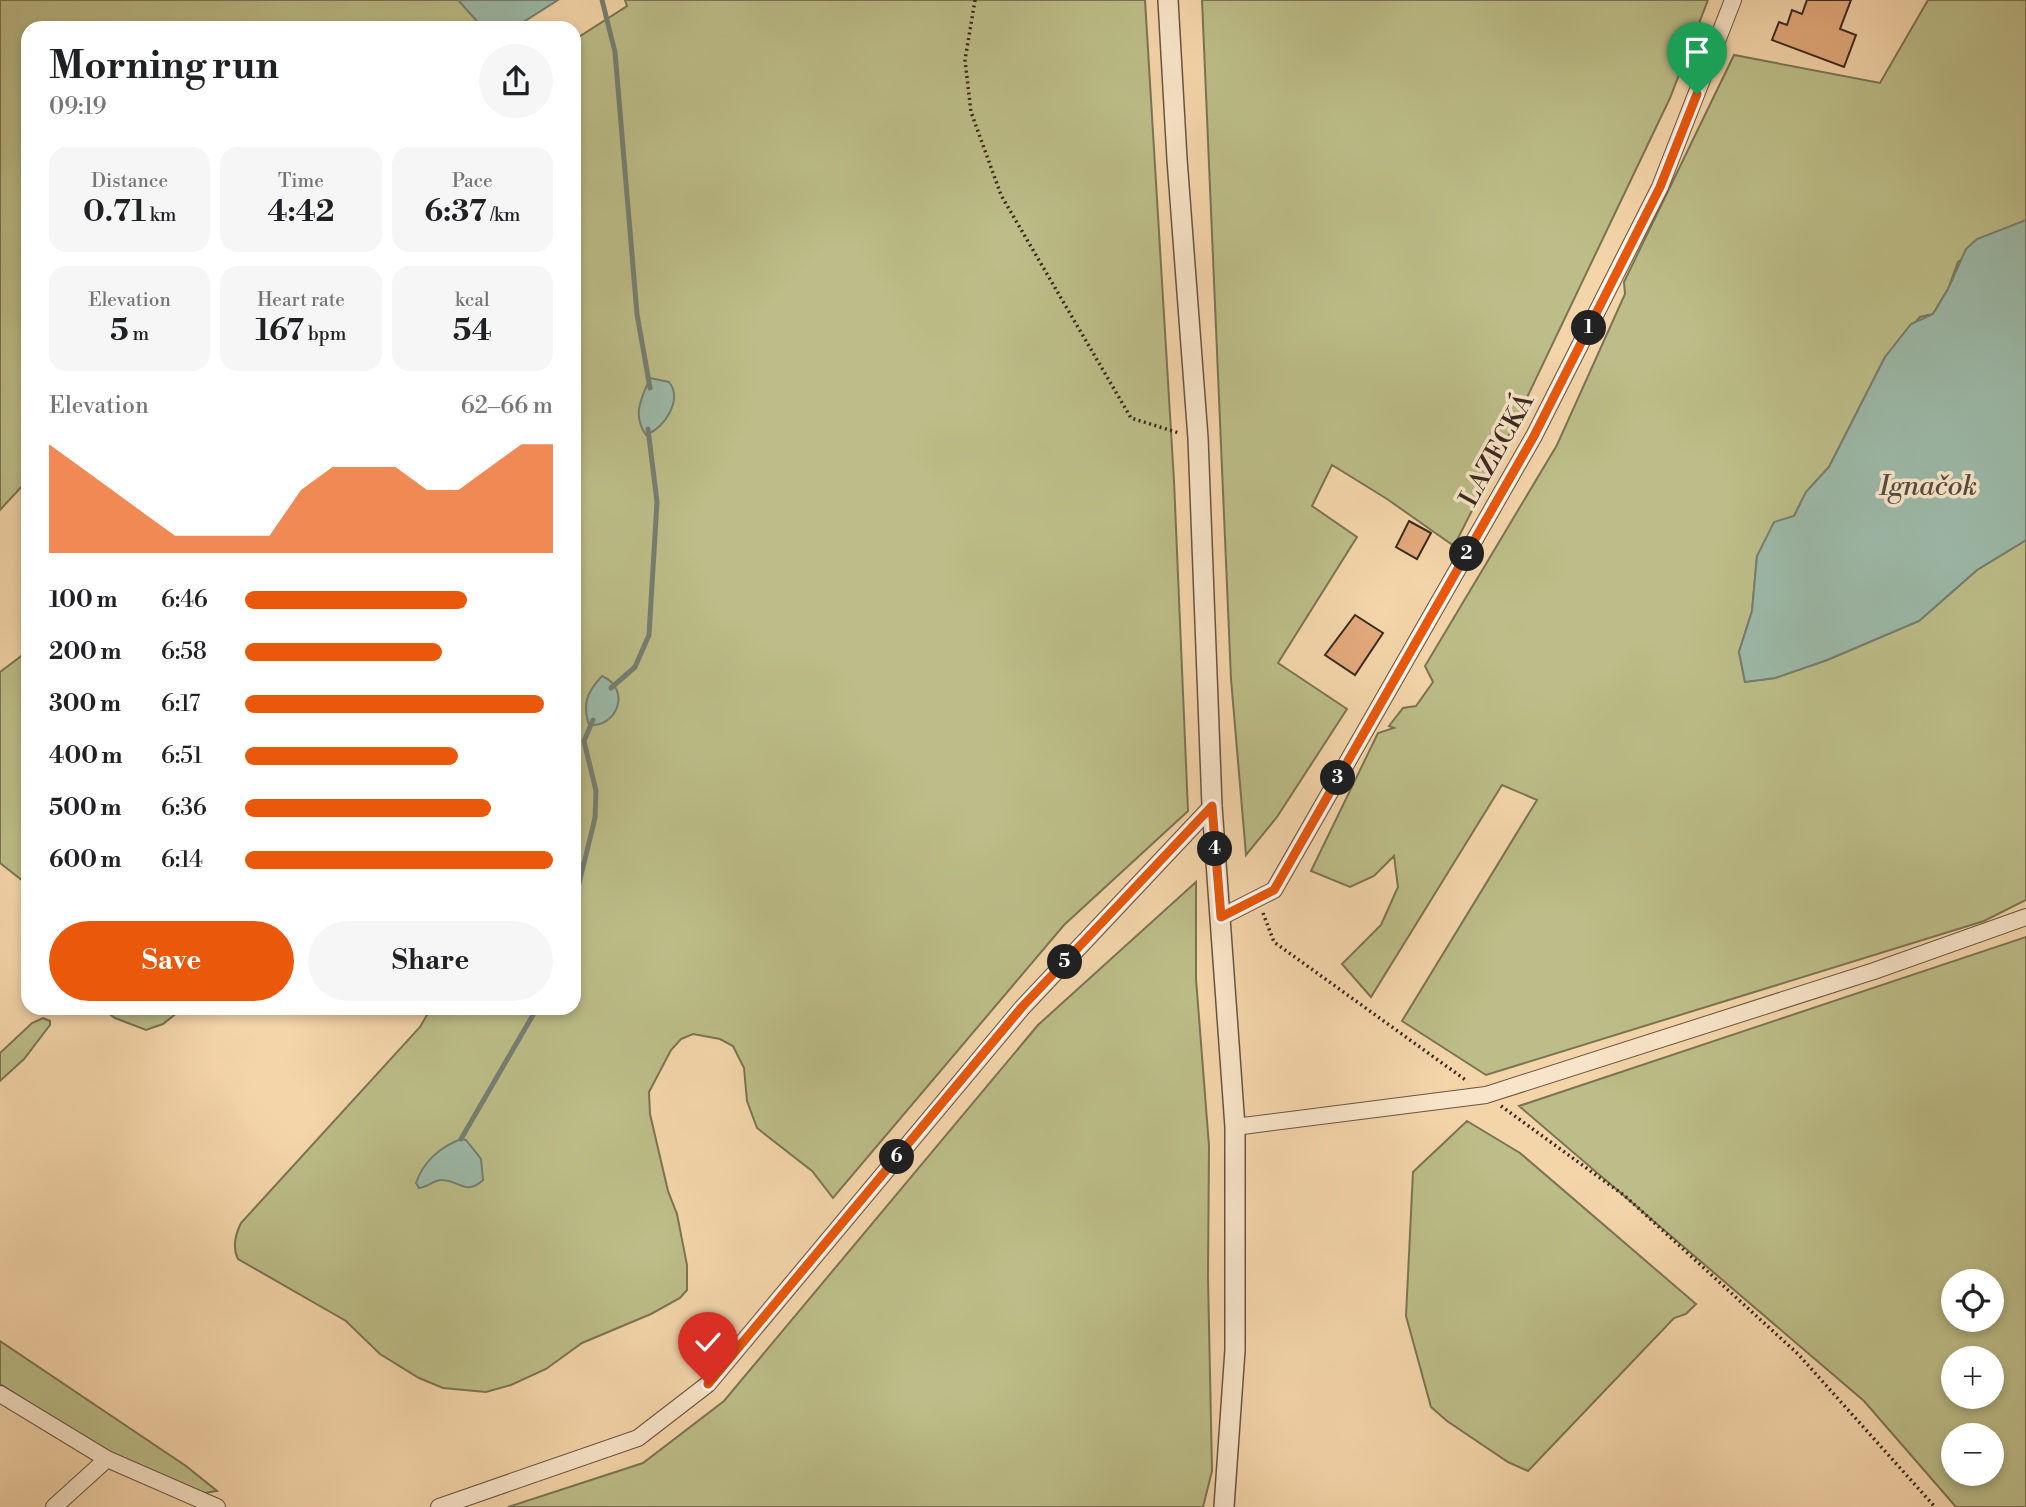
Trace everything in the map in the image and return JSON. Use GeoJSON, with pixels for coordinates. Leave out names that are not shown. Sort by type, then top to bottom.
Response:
{"type":"FeatureCollection","features":[{"type":"Feature","properties":{"kind":"street"},"geometry":{"type":"LineString","coordinates":[[1168,0],[1198,438],[1212,806],[1235,1127],[1235,1350],[1224,1507]]}},
{"type":"Feature","properties":{"kind":"street","name":"LAZECKÁ"},"geometry":{"type":"LineString","coordinates":[[1221,917],[1274,890],[1534,436],[1660,187],[1733,0]]}},
{"type":"Feature","properties":{"kind":"street"},"geometry":{"type":"LineString","coordinates":[[439,1507],[638,1438],[708,1384],[1022,1007],[1212,806]]}},
{"type":"Feature","properties":{"kind":"street"},"geometry":{"type":"LineString","coordinates":[[1235,1127],[1486,1095],[1874,971],[2026,917]]}},
{"type":"Feature","properties":{"kind":"street"},"geometry":{"type":"LineString","coordinates":[[0,1394],[107,1459],[217,1507]]}},
{"type":"Feature","properties":{"kind":"street"},"geometry":{"type":"LineString","coordinates":[[54,1507],[107,1459]]}},
{"type":"Feature","properties":{"kind":"path"},"geometry":{"type":"LineString","coordinates":[[975,0],[965,60],[971,112],[1001,195],[1131,418],[1198,438]]}},
{"type":"Feature","properties":{"kind":"path"},"geometry":{"type":"LineString","coordinates":[[1258,899],[1274,942],[1625,1196],[1798,1354],[1936,1507]]}},
{"type":"Feature","properties":{"kind":"green space"},"geometry":{"type":"Polygon","coordinates":[[[0,0],[468,0],[485,21],[21,21],[21,487],[0,510],[0,0]]]}},
{"type":"Feature","properties":{"kind":"green space"},"geometry":{"type":"Polygon","coordinates":[[[625,0],[1145,0],[1174,481],[1188,811],[1064,925],[833,1198],[812,1171],[757,1128],[747,1101],[744,1068],[733,1046],[720,1039],[693,1034],[681,1039],[671,1050],[649,1092],[650,1114],[668,1191],[677,1214],[687,1265],[687,1290],[680,1298],[651,1314],[582,1343],[546,1369],[511,1385],[486,1392],[443,1388],[419,1378],[380,1354],[346,1321],[238,1259],[235,1241],[241,1223],[420,1027],[427,1015],[581,1015],[581,36],[627,6],[625,0]]]}},
{"type":"Feature","properties":{"kind":"green space"},"geometry":{"type":"Polygon","coordinates":[[[1202,0],[1708,0],[1670,98],[1454,546],[1332,465],[1312,506],[1357,537],[1278,663],[1347,709],[1277,817],[1246,855],[1231,679],[1202,0]]]}},
{"type":"Feature","properties":{"kind":"green space"},"geometry":{"type":"Polygon","coordinates":[[[1928,0],[2026,0],[2026,220],[1958,262],[1948,289],[1933,314],[1920,317],[1885,357],[1829,467],[1806,492],[1794,516],[1757,556],[1752,611],[1739,652],[1745,682],[1775,678],[1827,660],[1919,621],[1977,570],[2026,540],[2026,900],[1984,921],[1486,1075],[1402,1021],[1537,800],[1502,785],[1371,997],[1342,964],[1381,925],[1398,887],[1394,856],[1374,876],[1350,887],[1311,871],[1378,733],[1394,728],[1389,726],[1403,708],[1416,706],[1433,682],[1425,666],[1557,445],[1625,294],[1624,282],[1734,55],[1880,83],[1928,0]]]}},
{"type":"Feature","properties":{"kind":"green space"},"geometry":{"type":"Polygon","coordinates":[[[21,656],[21,880],[0,863],[0,672],[21,656]]]}},
{"type":"Feature","properties":{"kind":"green space"},"geometry":{"type":"Polygon","coordinates":[[[1196,882],[1196,979],[1209,1146],[1208,1277],[1212,1471],[1203,1507],[508,1507],[643,1463],[724,1401],[1038,1025],[1196,882]]]}},
{"type":"Feature","properties":{"kind":"green space"},"geometry":{"type":"Polygon","coordinates":[[[2026,937],[2026,1507],[1956,1507],[1864,1401],[1519,1106],[2026,937]]]}},
{"type":"Feature","properties":{"kind":"green space"},"geometry":{"type":"Polygon","coordinates":[[[111,1015],[174,1015],[163,1024],[146,1030],[111,1015]]]}},
{"type":"Feature","properties":{"kind":"green space"},"geometry":{"type":"Polygon","coordinates":[[[43,1018],[50,1021],[50,1025],[24,1059],[0,1081],[0,1053],[32,1023],[43,1018]]]}},
{"type":"Feature","properties":{"kind":"green space"},"geometry":{"type":"Polygon","coordinates":[[[1467,1121],[1520,1153],[1696,1304],[1686,1314],[1674,1318],[1528,1471],[1508,1462],[1431,1407],[1406,1316],[1413,1172],[1467,1121]]]}},
{"type":"Feature","properties":{"kind":"green space"},"geometry":{"type":"Polygon","coordinates":[[[0,1341],[186,1466],[217,1491],[199,1494],[97,1446],[0,1384],[0,1341]]]}},
{"type":"Feature","properties":{"kind":"water"},"geometry":{"type":"Polygon","coordinates":[[[458,0],[558,0],[525,21],[477,21],[458,0]]]}},
{"type":"Feature","properties":{"kind":"water","name":"Ignačok"},"geometry":{"type":"Polygon","coordinates":[[[2026,220],[2026,540],[1977,570],[1919,621],[1827,660],[1775,678],[1745,682],[1739,652],[1752,611],[1757,556],[1774,522],[1794,516],[1806,492],[1829,467],[1885,357],[1911,324],[1933,314],[1966,249],[1977,239],[2026,220]]]}},
{"type":"Feature","properties":{"kind":"water"},"geometry":{"type":"Polygon","coordinates":[[[650,378],[669,382],[674,397],[670,412],[660,426],[646,435],[639,421],[639,407],[650,378]]]}},
{"type":"Feature","properties":{"kind":"water"},"geometry":{"type":"Polygon","coordinates":[[[602,676],[617,690],[617,706],[607,720],[589,725],[587,699],[602,676]]]}},
{"type":"Feature","properties":{"kind":"water"},"geometry":{"type":"Polygon","coordinates":[[[461,1139],[466,1140],[481,1159],[483,1180],[471,1187],[440,1180],[419,1188],[416,1183],[428,1162],[446,1146],[461,1139]]]}},
{"type":"Feature","properties":{"kind":"building"},"geometry":{"type":"Polygon","coordinates":[[[1807,0],[1851,0],[1840,29],[1856,35],[1844,67],[1772,40],[1779,22],[1787,25],[1792,10],[1802,14],[1807,0]]]}},
{"type":"Feature","properties":{"kind":"building"},"geometry":{"type":"Polygon","coordinates":[[[1409,521],[1431,533],[1417,559],[1396,547],[1409,521]]]}},
{"type":"Feature","properties":{"kind":"building"},"geometry":{"type":"Polygon","coordinates":[[[1355,615],[1383,633],[1355,675],[1325,655],[1355,615]]]}},
{"type":"Feature","properties":{"kind":"waterway"},"geometry":{"type":"LineString","coordinates":[[602,0],[615,52],[637,314],[650,388]]}},
{"type":"Feature","properties":{"kind":"waterway"},"geometry":{"type":"LineString","coordinates":[[611,688],[635,667],[649,635],[657,502],[648,429]]}},
{"type":"Feature","properties":{"kind":"waterway"},"geometry":{"type":"LineString","coordinates":[[581,875],[595,818],[596,791],[584,741],[593,720]]}},
{"type":"Feature","properties":{"kind":"waterway"},"geometry":{"type":"LineString","coordinates":[[461,1139],[533,1015]]}},
{"type":"Feature","properties":{"kind":"route"},"geometry":{"type":"LineString","coordinates":[[708,1384],[1022,1007],[1212,806],[1221,917],[1274,890],[1534,436],[1660,187],[1697,94]]}}]}
